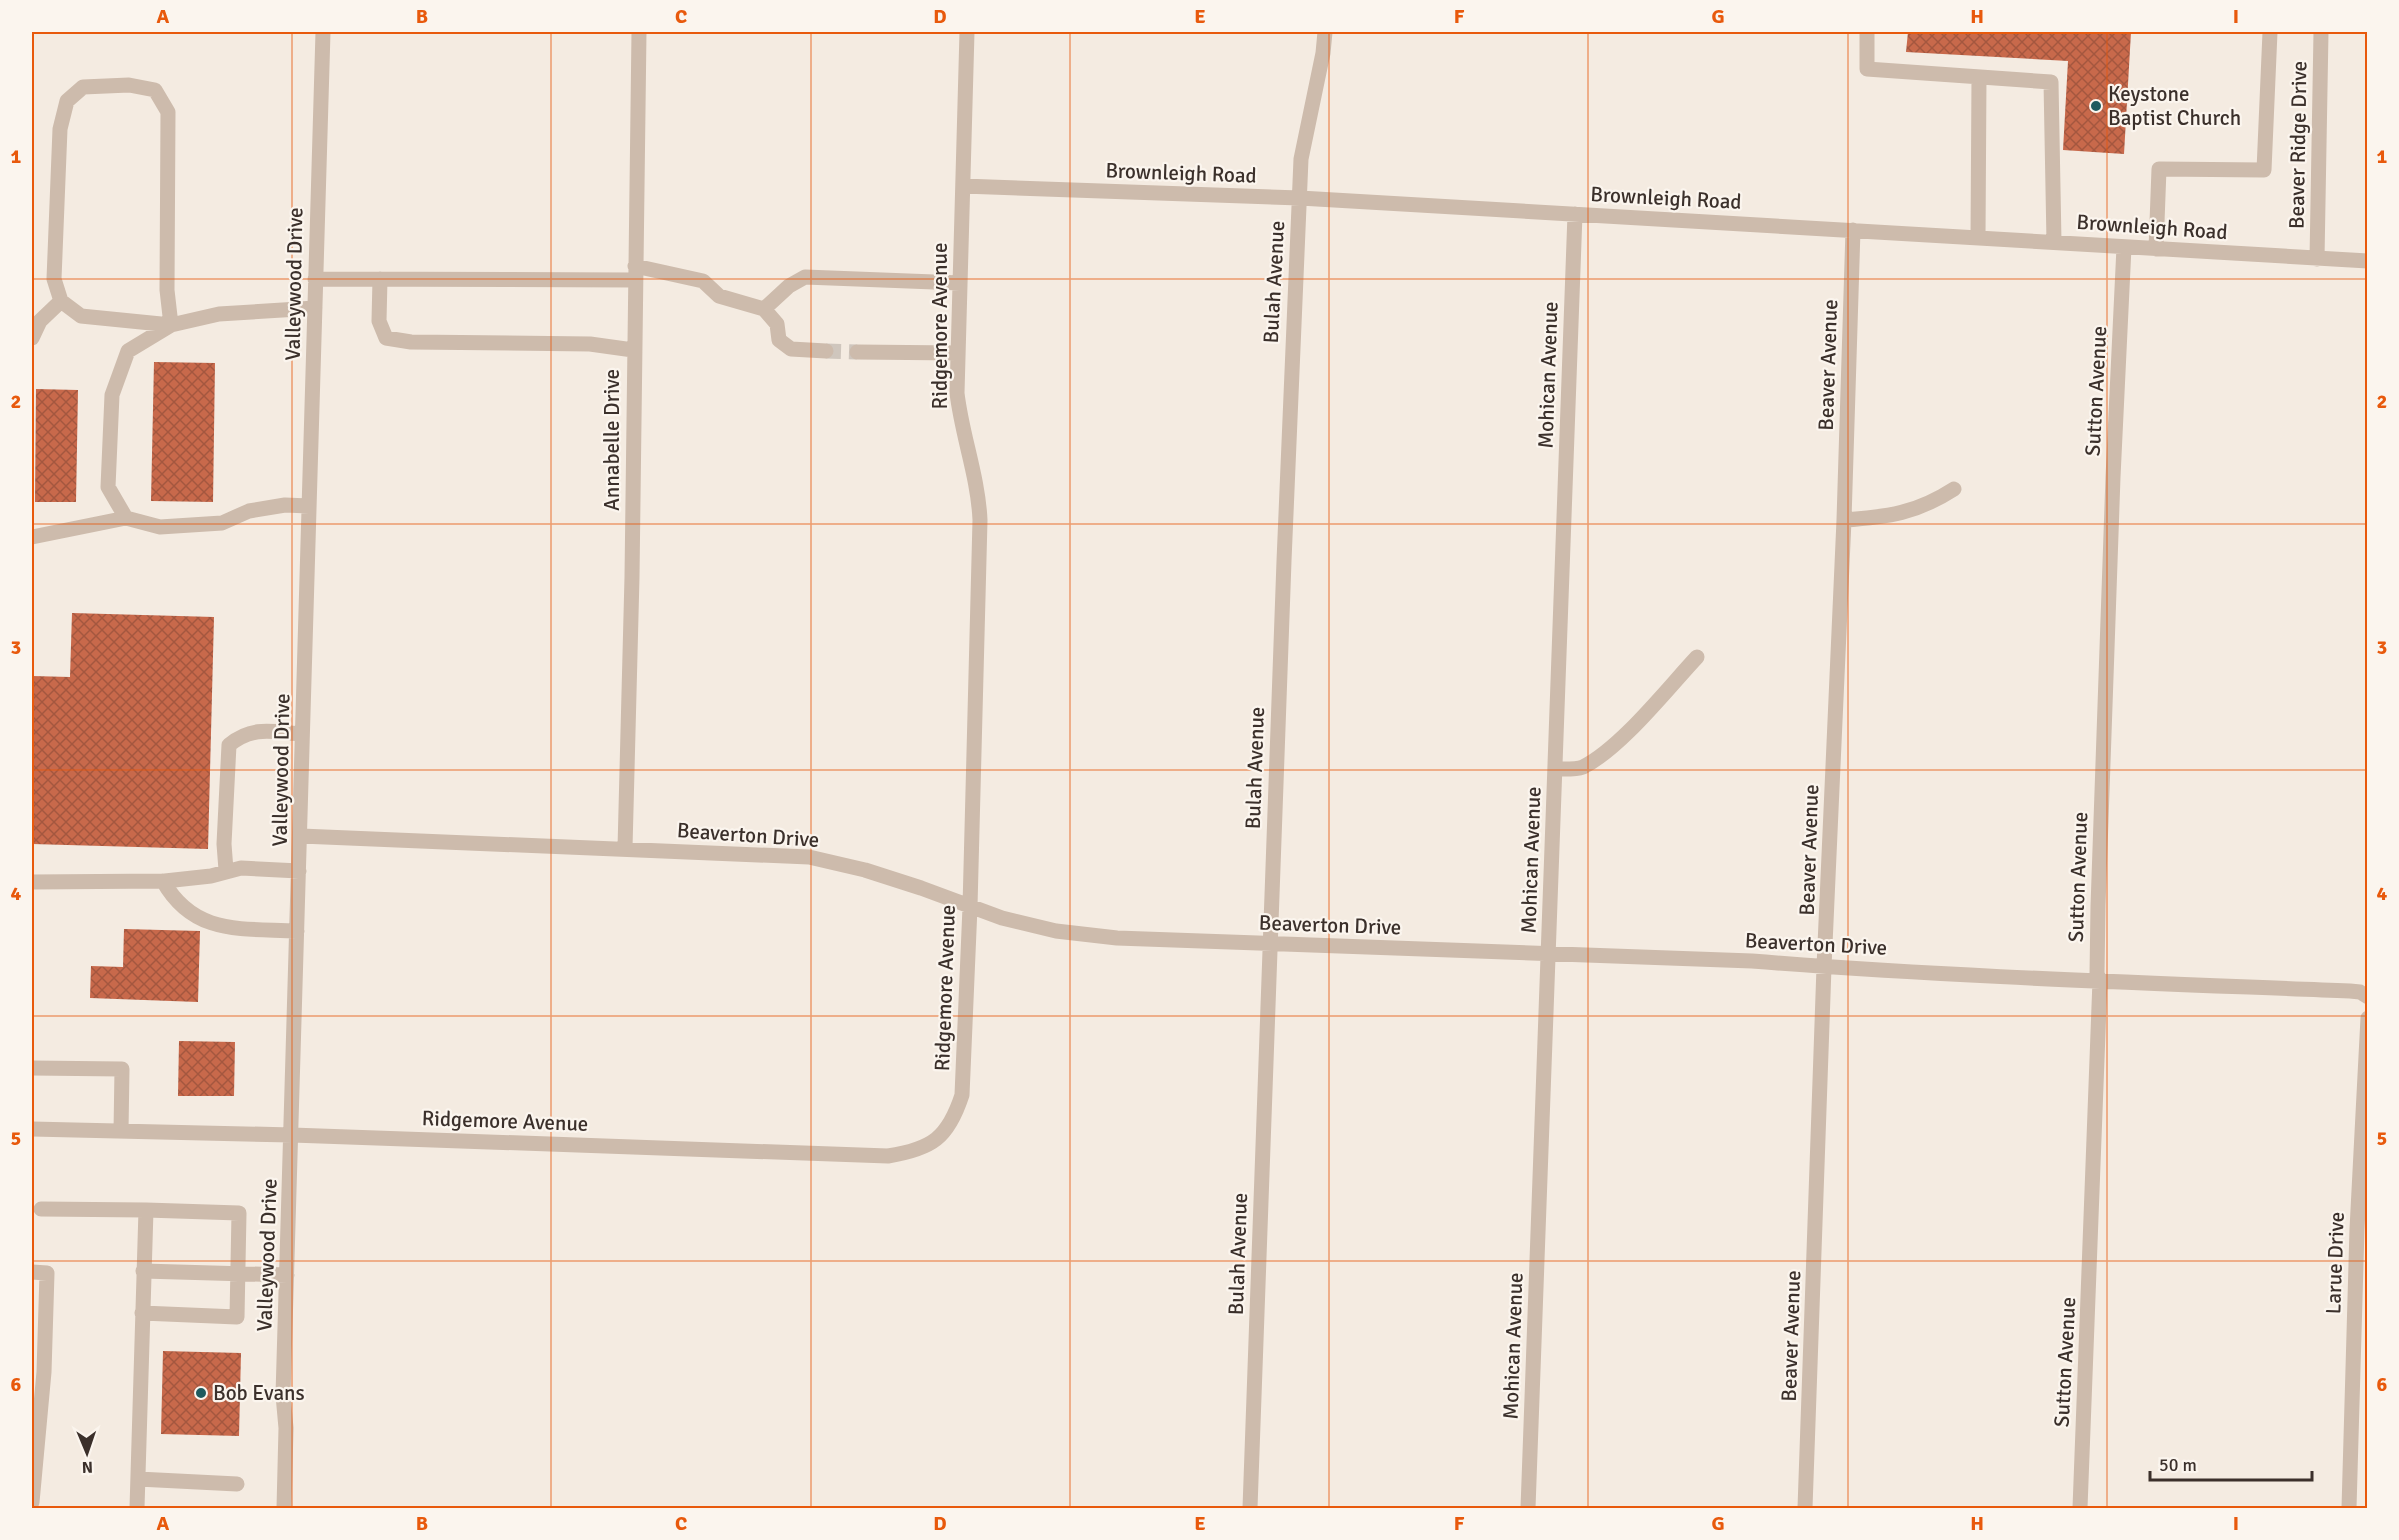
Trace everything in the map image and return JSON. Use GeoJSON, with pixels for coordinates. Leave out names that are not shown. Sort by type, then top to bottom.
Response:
{"type":"FeatureCollection","features":[{"type":"Feature","properties":{"kind":"street","name":"Valleywood Drive"},"geometry":{"type":"LineString","coordinates":[[284,1509],[286,1428],[283,1395],[323,32]]}},
{"type":"Feature","properties":{"kind":"street","name":"Annabelle Drive"},"geometry":{"type":"LineString","coordinates":[[625,848],[632,578],[633,350],[639,32]]}},
{"type":"Feature","properties":{"kind":"street","name":"Ridgemore Avenue"},"geometry":{"type":"LineString","coordinates":[[32,1129],[292,1135],[888,1156],[909,1153],[943,1134],[955,1117],[962,1095],[970,907],[980,520],[977,484],[960,422],[957,393],[967,32]]}},
{"type":"Feature","properties":{"kind":"street","name":"Bulah Avenue"},"geometry":{"type":"LineString","coordinates":[[1250,1509],[1299,198],[1301,159],[1325,32]]}},
{"type":"Feature","properties":{"kind":"street"},"geometry":{"type":"LineString","coordinates":[[1867,32],[1867,69],[2051,82],[2054,243]]}},
{"type":"Feature","properties":{"kind":"street"},"geometry":{"type":"LineString","coordinates":[[2156,249],[2159,169],[2264,170],[2270,32]]}},
{"type":"Feature","properties":{"kind":"street","name":"Beaver Ridge Drive"},"geometry":{"type":"LineString","coordinates":[[2317,259],[2321,32]]}},
{"type":"Feature","properties":{"kind":"street"},"geometry":{"type":"LineString","coordinates":[[1978,238],[1979,77]]}},
{"type":"Feature","properties":{"kind":"street"},"geometry":{"type":"LineString","coordinates":[[129,85],[155,90],[168,112],[167,290],[171,325],[81,316],[61,300],[54,279],[60,129],[68,101],[83,87],[129,85]]}},
{"type":"Feature","properties":{"kind":"street","name":"Brownleigh Road"},"geometry":{"type":"LineString","coordinates":[[963,186],[1299,198],[2367,261]]}},
{"type":"Feature","properties":{"kind":"street","name":"Mohican Avenue"},"geometry":{"type":"LineString","coordinates":[[1528,1509],[1575,214]]}},
{"type":"Feature","properties":{"kind":"street","name":"Beaver Avenue"},"geometry":{"type":"LineString","coordinates":[[1805,1509],[1824,967],[1845,520],[1853,230]]}},
{"type":"Feature","properties":{"kind":"street","name":"Sutton Avenue"},"geometry":{"type":"LineString","coordinates":[[2080,1509],[2100,980],[2097,974],[2098,894],[2124,247]]}},
{"type":"Feature","properties":{"kind":"street"},"geometry":{"type":"LineString","coordinates":[[315,279],[635,273],[703,281],[719,296],[764,309],[777,324],[779,340],[791,349],[826,351]]}},
{"type":"Feature","properties":{"kind":"street"},"geometry":{"type":"LineString","coordinates":[[764,309],[789,286],[805,277],[960,283]]}},
{"type":"Feature","properties":{"kind":"street"},"geometry":{"type":"LineString","coordinates":[[380,279],[379,321],[386,338],[411,342],[590,344],[633,350]]}},
{"type":"Feature","properties":{"kind":"street"},"geometry":{"type":"LineString","coordinates":[[32,338],[40,321],[61,300]]}},
{"type":"Feature","properties":{"kind":"street"},"geometry":{"type":"LineString","coordinates":[[126,518],[108,487],[112,394],[128,351],[171,325],[219,314],[315,308]]}},
{"type":"Feature","properties":{"kind":"street"},"geometry":{"type":"LineString","coordinates":[[857,352],[958,353]]}},
{"type":"Feature","properties":{"kind":"street"},"geometry":{"type":"LineString","coordinates":[[1845,520],[1889,517],[1932,504],[1954,489]]}},
{"type":"Feature","properties":{"kind":"street"},"geometry":{"type":"LineString","coordinates":[[32,537],[126,518],[160,527],[222,523],[249,511],[285,505],[309,506]]}},
{"type":"Feature","properties":{"kind":"street"},"geometry":{"type":"LineString","coordinates":[[1555,769],[1580,768],[1602,754],[1624,735],[1697,657]]}},
{"type":"Feature","properties":{"kind":"street"},"geometry":{"type":"LineString","coordinates":[[226,870],[224,844],[229,745],[241,735],[260,731],[302,734]]}},
{"type":"Feature","properties":{"kind":"street","name":"Beaverton Drive"},"geometry":{"type":"LineString","coordinates":[[301,836],[809,857],[921,888],[1002,918],[1056,931],[1117,938],[1752,961],[1824,967],[2360,992],[2367,997]]}},
{"type":"Feature","properties":{"kind":"street"},"geometry":{"type":"LineString","coordinates":[[32,882],[163,881],[203,877],[241,868],[299,871]]}},
{"type":"Feature","properties":{"kind":"street"},"geometry":{"type":"LineString","coordinates":[[163,881],[169,892],[188,913],[208,923],[242,928],[297,931]]}},
{"type":"Feature","properties":{"kind":"street","name":"Larue Drive"},"geometry":{"type":"LineString","coordinates":[[2349,1509],[2357,1241],[2367,1018]]}},
{"type":"Feature","properties":{"kind":"street"},"geometry":{"type":"LineString","coordinates":[[32,1068],[122,1069],[121,1131]]}},
{"type":"Feature","properties":{"kind":"street"},"geometry":{"type":"LineString","coordinates":[[40,1209],[239,1213],[237,1317],[142,1313]]}},
{"type":"Feature","properties":{"kind":"street"},"geometry":{"type":"LineString","coordinates":[[137,1509],[146,1210]]}},
{"type":"Feature","properties":{"kind":"street"},"geometry":{"type":"LineString","coordinates":[[143,1271],[287,1275]]}},
{"type":"Feature","properties":{"kind":"street"},"geometry":{"type":"LineString","coordinates":[[32,1272],[48,1273],[44,1372],[32,1502]]}},
{"type":"Feature","properties":{"kind":"street"},"geometry":{"type":"LineString","coordinates":[[138,1479],[237,1484]]}},
{"type":"Feature","properties":{"kind":"building","name":"Keystone Baptist Church"},"geometry":{"type":"Polygon","coordinates":[[[1908,32],[2131,32],[2124,154],[2063,150],[2068,61],[1906,52],[1908,32]]]}},
{"type":"Feature","properties":{"kind":"building"},"geometry":{"type":"Polygon","coordinates":[[[154,362],[215,363],[213,502],[151,501],[154,362]]]}},
{"type":"Feature","properties":{"kind":"building"},"geometry":{"type":"Polygon","coordinates":[[[36,389],[78,390],[76,502],[35,502],[36,389]]]}},
{"type":"Feature","properties":{"kind":"building"},"geometry":{"type":"Polygon","coordinates":[[[72,613],[214,617],[208,849],[32,844],[32,676],[70,677],[72,613]]]}},
{"type":"Feature","properties":{"kind":"building"},"geometry":{"type":"Polygon","coordinates":[[[124,929],[200,931],[198,1002],[90,998],[91,966],[123,967],[124,929]]]}},
{"type":"Feature","properties":{"kind":"building"},"geometry":{"type":"Polygon","coordinates":[[[179,1041],[235,1042],[234,1096],[178,1096],[179,1041]]]}},
{"type":"Feature","properties":{"kind":"building","name":"Bob Evans"},"geometry":{"type":"Polygon","coordinates":[[[163,1351],[241,1353],[239,1436],[161,1434],[163,1351]]]}},
{"type":"Feature","properties":{"kind":"tunnel"},"geometry":{"type":"LineString","coordinates":[[826,351],[857,352]]}},
{"type":"Feature","properties":{"kind":"place","name":"Keystone Baptist Church"},"geometry":{"type":"Point","coordinates":[2096,106]}},
{"type":"Feature","properties":{"kind":"place","name":"Bob Evans"},"geometry":{"type":"Point","coordinates":[201,1393]}}]}
